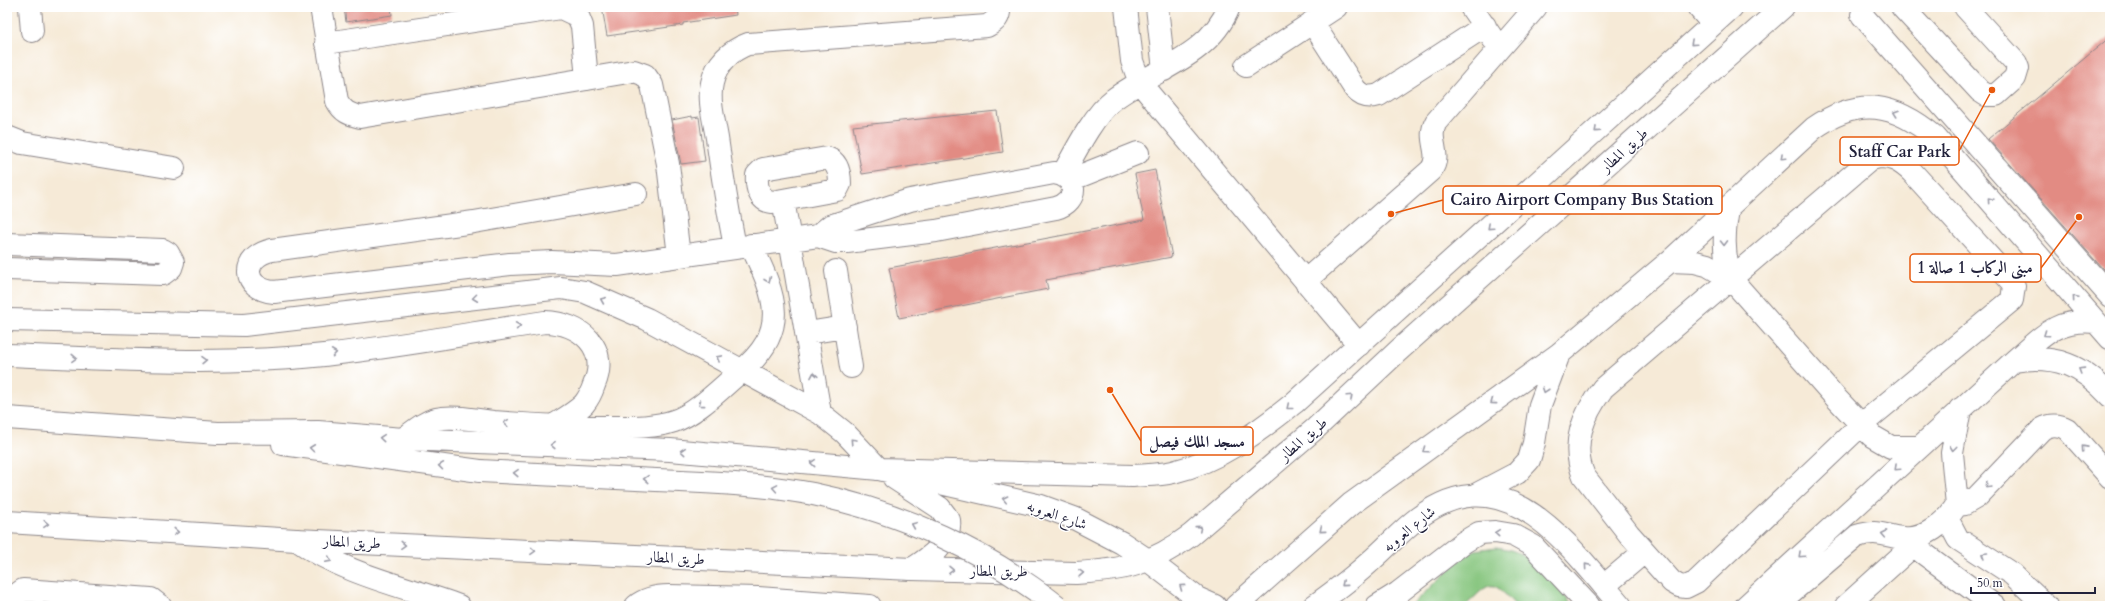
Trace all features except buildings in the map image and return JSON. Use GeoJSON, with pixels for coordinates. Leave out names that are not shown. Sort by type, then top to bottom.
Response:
{"type":"FeatureCollection","features":[{"type":"Feature","properties":{"kind":"street"},"geometry":{"type":"LineString","coordinates":[[30,7],[32,31]]}},
{"type":"Feature","properties":{"kind":"street"},"geometry":{"type":"LineString","coordinates":[[321,7],[337,101],[341,110],[350,115],[360,117],[634,71],[646,75],[652,85],[668,164],[679,256]]}},
{"type":"Feature","properties":{"kind":"street"},"geometry":{"type":"LineString","coordinates":[[403,439],[420,426],[437,419],[551,427],[642,427],[675,421],[703,403],[757,357],[768,342],[774,309],[769,282],[743,246],[722,179],[711,98],[712,82],[727,56],[738,48],[748,44],[987,26],[996,20],[999,15],[998,7]]}},
{"type":"Feature","properties":{"kind":"street"},"geometry":{"type":"LineString","coordinates":[[1126,7],[1132,61],[1140,83],[1359,345]]}},
{"type":"Feature","properties":{"kind":"street"},"geometry":{"type":"LineString","coordinates":[[1157,7],[1164,70]]}},
{"type":"Feature","properties":{"kind":"street"},"geometry":{"type":"LineString","coordinates":[[1067,177],[1079,144],[1104,109],[1114,99],[1164,70],[1208,40],[1224,19],[1229,7]]}},
{"type":"Feature","properties":{"kind":"street"},"geometry":{"type":"LineString","coordinates":[[1471,7],[1500,48]]}},
{"type":"Feature","properties":{"kind":"street"},"geometry":{"type":"LineString","coordinates":[[1305,281],[1431,170],[1436,159],[1431,134],[1436,122],[1536,7]]}},
{"type":"Feature","properties":{"kind":"street"},"geometry":{"type":"LineString","coordinates":[[1698,7],[1713,24]]}},
{"type":"Feature","properties":{"kind":"street"},"geometry":{"type":"LineString","coordinates":[[218,433],[318,432],[403,439],[670,450],[879,469],[1133,476],[1172,472],[1214,458],[1274,419],[1359,345],[1732,7]]}},
{"type":"Feature","properties":{"kind":"street","name":"طريق المطار"},"geometry":{"type":"LineString","coordinates":[[7,522],[296,540],[912,569],[1076,573],[1127,568],[1149,561],[1170,551],[1191,535],[1331,414],[1398,351],[1783,7]]}},
{"type":"Feature","properties":{"kind":"street"},"geometry":{"type":"LineString","coordinates":[[1902,7],[1980,91],[1986,95],[1996,95],[2015,78],[2018,68],[2016,63],[1965,7]]}},
{"type":"Feature","properties":{"kind":"street"},"geometry":{"type":"LineString","coordinates":[[326,43],[560,8],[578,16],[582,26],[588,79]]}},
{"type":"Feature","properties":{"kind":"street"},"geometry":{"type":"LineString","coordinates":[[1246,66],[1322,13],[1355,89],[1362,96],[1373,97],[1379,95],[1484,26]]}},
{"type":"Feature","properties":{"kind":"street"},"geometry":{"type":"LineString","coordinates":[[1862,15],[2110,296]]}},
{"type":"Feature","properties":{"kind":"street"},"geometry":{"type":"LineString","coordinates":[[1236,606],[1351,504],[1559,354],[1670,260],[1814,128],[1831,117],[1853,109],[1874,107],[1896,112],[1916,122],[1935,138],[2103,330]]}},
{"type":"Feature","properties":{"kind":"street"},"geometry":{"type":"LineString","coordinates":[[1947,152],[1967,134]]}},
{"type":"Feature","properties":{"kind":"street"},"geometry":{"type":"LineString","coordinates":[[7,137],[22,143],[174,168]]}},
{"type":"Feature","properties":{"kind":"street"},"geometry":{"type":"LineString","coordinates":[[818,236],[830,226],[927,196],[1042,174],[1067,177],[1138,153]]}},
{"type":"Feature","properties":{"kind":"street"},"geometry":{"type":"LineString","coordinates":[[1889,157],[1898,160],[1908,169],[2011,281],[2014,295],[2007,306],[1861,425],[1692,585],[1679,586],[1672,582],[1644,552],[1584,476],[1579,466],[1578,452],[1580,432],[1585,416],[1603,388],[1871,159],[1889,157]]}},
{"type":"Feature","properties":{"kind":"street"},"geometry":{"type":"LineString","coordinates":[[636,194],[474,222],[261,253],[253,259],[249,267],[250,277],[254,285],[264,291],[274,292],[510,264],[552,262],[617,265],[818,236],[836,242],[848,242],[936,231],[1065,205],[1072,198],[1074,189],[1067,177]]}},
{"type":"Feature","properties":{"kind":"street"},"geometry":{"type":"LineString","coordinates":[[783,200],[820,413]]}},
{"type":"Feature","properties":{"kind":"street"},"geometry":{"type":"LineString","coordinates":[[894,205],[899,235]]}},
{"type":"Feature","properties":{"kind":"street"},"geometry":{"type":"LineString","coordinates":[[1729,206],[1724,234],[1724,248],[1731,279]]}},
{"type":"Feature","properties":{"kind":"street"},"geometry":{"type":"LineString","coordinates":[[7,244],[163,250],[168,253],[173,262],[171,268],[162,274],[7,269]]}},
{"type":"Feature","properties":{"kind":"street"},"geometry":{"type":"LineString","coordinates":[[1670,260],[1695,262],[1706,265],[1731,279],[1872,436],[1891,447],[1919,447]]}},
{"type":"Feature","properties":{"kind":"street"},"geometry":{"type":"LineString","coordinates":[[836,271],[851,367]]}},
{"type":"Feature","properties":{"kind":"street"},"geometry":{"type":"LineString","coordinates":[[7,320],[50,323],[244,325],[561,288],[585,292],[647,319],[820,413],[845,433],[879,469],[940,508],[949,520],[948,533],[944,541],[932,554],[912,569]]}},
{"type":"Feature","properties":{"kind":"street"},"geometry":{"type":"LineString","coordinates":[[1746,606],[1960,409],[2041,337],[2058,325],[2080,320],[2103,330]]}},
{"type":"Feature","properties":{"kind":"street"},"geometry":{"type":"LineString","coordinates":[[7,355],[156,361],[284,358],[324,355],[545,322],[560,323],[576,329],[591,341],[599,358],[599,375],[584,404],[551,427]]}},
{"type":"Feature","properties":{"kind":"street"},"geometry":{"type":"LineString","coordinates":[[49,357],[50,323]]}},
{"type":"Feature","properties":{"kind":"street"},"geometry":{"type":"LineString","coordinates":[[807,333],[845,327]]}},
{"type":"Feature","properties":{"kind":"street"},"geometry":{"type":"LineString","coordinates":[[1379,327],[1398,351]]}},
{"type":"Feature","properties":{"kind":"street"},"geometry":{"type":"LineString","coordinates":[[1478,494],[1517,473],[1529,460],[1534,443],[1540,405],[1559,354]]}},
{"type":"Feature","properties":{"kind":"street"},"geometry":{"type":"LineString","coordinates":[[2014,360],[2030,358],[2060,361],[2076,367],[2090,376],[2110,396]]}},
{"type":"Feature","properties":{"kind":"street"},"geometry":{"type":"LineString","coordinates":[[1308,390],[1331,414]]}},
{"type":"Feature","properties":{"kind":"street"},"geometry":{"type":"LineString","coordinates":[[1960,409],[1952,453],[1952,511],[1958,539],[2012,574],[2046,606]]}},
{"type":"Feature","properties":{"kind":"street"},"geometry":{"type":"LineString","coordinates":[[7,418],[218,433],[480,471],[717,482],[766,486],[814,494],[861,506],[907,522],[952,541],[995,564],[1057,606]]}},
{"type":"Feature","properties":{"kind":"street"},"geometry":{"type":"LineString","coordinates":[[1846,606],[1916,541],[1930,532],[1952,511],[1977,497],[2042,429],[2054,425],[2060,425],[2067,429],[2110,477]]}},
{"type":"Feature","properties":{"kind":"street","name":"شارع العروبه"},"geometry":{"type":"LineString","coordinates":[[879,469],[1054,511],[1100,530],[1149,561],[1197,598],[1215,606]]}},
{"type":"Feature","properties":{"kind":"street","name":"شارع العروبه"},"geometry":{"type":"LineString","coordinates":[[1314,606],[1349,580],[1418,518],[1438,505],[1458,498],[1478,494],[1500,498],[1520,506],[1545,522],[1564,539],[1621,606]]}},
{"type":"Feature","properties":{"kind":"street"},"geometry":{"type":"LineString","coordinates":[[1377,606],[1398,593],[1464,542],[1480,533],[1494,532],[1513,535],[1534,546],[1589,606]]}},
{"type":"Feature","properties":{"kind":"street"},"geometry":{"type":"LineString","coordinates":[[1775,606],[1857,536],[1870,532],[1882,532],[1916,541],[1923,553],[1996,606]]}},
{"type":"Feature","properties":{"kind":"street"},"geometry":{"type":"LineString","coordinates":[[296,540],[312,551],[349,569],[459,606]]}},
{"type":"Feature","properties":{"kind":"street"},"geometry":{"type":"LineString","coordinates":[[1604,586],[1644,552]]}},
{"type":"Feature","properties":{"kind":"street"},"geometry":{"type":"LineString","coordinates":[[9,606],[12,598],[23,590],[105,601],[151,599],[160,606]]}},
{"type":"Feature","properties":{"kind":"street"},"geometry":{"type":"LineString","coordinates":[[636,606],[644,600],[656,596],[669,596],[758,598],[870,606]]}},
{"type":"Feature","properties":{"kind":"green space"},"geometry":{"type":"Polygon","coordinates":[[[1496,547],[1521,554],[1531,560],[1549,577],[1573,606],[1516,606],[1501,590],[1491,586],[1486,587],[1465,606],[1411,606],[1465,555],[1475,550],[1496,547]]]}},
{"type":"Feature","properties":{"kind":"place","name":"Staff Car Park"},"geometry":{"type":"Point","coordinates":[1992,90]}},
{"type":"Feature","properties":{"kind":"place","name":"Cairo Airport Company Bus Station"},"geometry":{"type":"Point","coordinates":[1391,214]}},
{"type":"Feature","properties":{"kind":"place","name":"مبنى الركاب 1 صالة 1"},"geometry":{"type":"Point","coordinates":[2079,217]}},
{"type":"Feature","properties":{"kind":"place","name":"مسجد الملك فيصل"},"geometry":{"type":"Point","coordinates":[1110,390]}}]}
